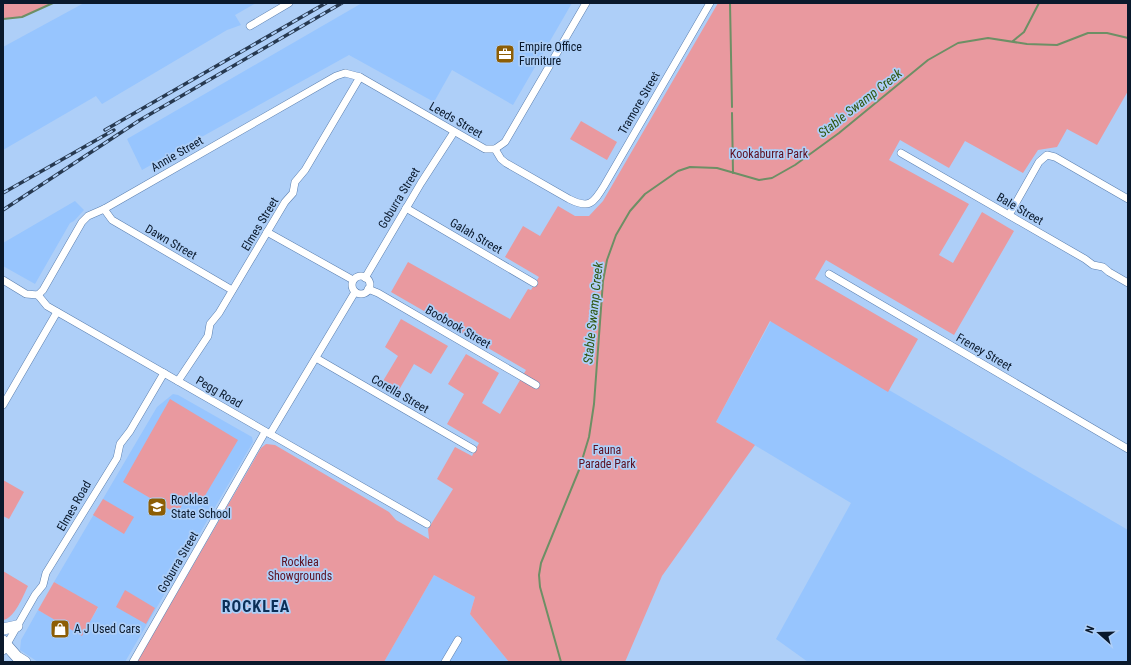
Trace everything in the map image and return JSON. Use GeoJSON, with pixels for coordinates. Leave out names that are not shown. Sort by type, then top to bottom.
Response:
{"type":"FeatureCollection","features":[{"type":"Feature","properties":{"kind":"street"},"geometry":{"type":"LineString","coordinates":[[250,26],[289,3]]}},
{"type":"Feature","properties":{"kind":"street"},"geometry":{"type":"LineString","coordinates":[[495,150],[500,147],[508,137],[586,3]]}},
{"type":"Feature","properties":{"kind":"street","name":"Tramore Street"},"geometry":{"type":"LineString","coordinates":[[580,204],[587,205],[597,197],[710,3]]}},
{"type":"Feature","properties":{"kind":"street","name":"Annie Street"},"geometry":{"type":"LineString","coordinates":[[38,295],[43,290],[82,222],[88,216],[104,209],[336,76],[344,73],[360,77]]}},
{"type":"Feature","properties":{"kind":"street","name":"Leeds Street"},"geometry":{"type":"LineString","coordinates":[[360,77],[485,149],[495,150],[501,159],[506,163],[580,204]]}},
{"type":"Feature","properties":{"kind":"street","name":"Elmes Street"},"geometry":{"type":"LineString","coordinates":[[178,381],[208,336],[210,324],[285,202],[293,193],[297,179],[305,170],[360,77]]}},
{"type":"Feature","properties":{"kind":"street","name":"Goburra Street"},"geometry":{"type":"LineString","coordinates":[[365,278],[406,208],[454,132]]}},
{"type":"Feature","properties":{"kind":"street","name":"Bale Street"},"geometry":{"type":"LineString","coordinates":[[901,153],[1085,259],[1092,265],[1103,266],[1109,272],[1128,283]]}},
{"type":"Feature","properties":{"kind":"street"},"geometry":{"type":"LineString","coordinates":[[1009,215],[1039,162],[1047,155],[1055,157],[1128,199]]}},
{"type":"Feature","properties":{"kind":"street","name":"Galah Street"},"geometry":{"type":"LineString","coordinates":[[406,208],[534,283]]}},
{"type":"Feature","properties":{"kind":"street","name":"Dawn Street"},"geometry":{"type":"LineString","coordinates":[[104,209],[112,220],[232,290]]}},
{"type":"Feature","properties":{"kind":"street"},"geometry":{"type":"LineString","coordinates":[[267,232],[353,280]]}},
{"type":"Feature","properties":{"kind":"street","name":"Freney Street"},"geometry":{"type":"LineString","coordinates":[[829,274],[1128,449]]}},
{"type":"Feature","properties":{"kind":"street"},"geometry":{"type":"LineString","coordinates":[[358,277],[365,278],[370,284],[368,289],[361,294],[355,292],[352,288],[353,280],[358,277]]}},
{"type":"Feature","properties":{"kind":"street","name":"Pegg Road"},"geometry":{"type":"LineString","coordinates":[[3,280],[26,294],[38,295],[44,304],[57,312],[427,524]]}},
{"type":"Feature","properties":{"kind":"street","name":"Boobook Street"},"geometry":{"type":"LineString","coordinates":[[368,289],[378,293],[536,385]]}},
{"type":"Feature","properties":{"kind":"street","name":"Goburra Street"},"geometry":{"type":"LineString","coordinates":[[132,662],[268,433],[316,358],[355,292]]}},
{"type":"Feature","properties":{"kind":"street"},"geometry":{"type":"LineString","coordinates":[[3,405],[57,312]]}},
{"type":"Feature","properties":{"kind":"street","name":"Corella Street"},"geometry":{"type":"LineString","coordinates":[[316,358],[473,449]]}},
{"type":"Feature","properties":{"kind":"street","name":"Elmes Road"},"geometry":{"type":"LineString","coordinates":[[4,646],[35,595],[43,585],[46,573],[118,456],[120,446],[164,373]]}},
{"type":"Feature","properties":{"kind":"street"},"geometry":{"type":"LineString","coordinates":[[3,629],[17,626]]}},
{"type":"Feature","properties":{"kind":"street"},"geometry":{"type":"LineString","coordinates":[[445,662],[458,640]]}},
{"type":"Feature","properties":{"kind":"street"},"geometry":{"type":"LineString","coordinates":[[4,646],[25,662]]}},
{"type":"Feature","properties":{"kind":"shaded area"},"geometry":{"type":"Polygon","coordinates":[[[84,3],[256,3],[235,15],[241,25],[227,30],[102,104],[96,96],[3,150],[3,47],[84,3]]]}},
{"type":"Feature","properties":{"kind":"shaded area"},"geometry":{"type":"Polygon","coordinates":[[[362,3],[572,3],[513,105],[452,70],[434,102],[349,55],[142,170],[127,139],[362,3]]]}},
{"type":"Feature","properties":{"kind":"shaded area"},"geometry":{"type":"Polygon","coordinates":[[[75,201],[84,210],[74,221],[70,223],[35,284],[3,266],[3,243],[75,201]]]}},
{"type":"Feature","properties":{"kind":"shaded area"},"geometry":{"type":"Polygon","coordinates":[[[771,321],[1128,530],[1128,662],[808,662],[776,639],[851,503],[716,422],[771,321]]]}},
{"type":"Feature","properties":{"kind":"shaded area","name":"Rocklea State School"},"geometry":{"type":"Polygon","coordinates":[[[173,394],[178,395],[252,437],[253,442],[125,662],[38,662],[20,650],[21,640],[38,610],[82,635],[98,608],[54,582],[157,407],[173,394]]]}},
{"type":"Feature","properties":{"kind":"shaded area"},"geometry":{"type":"Polygon","coordinates":[[[434,575],[475,597],[470,614],[509,662],[384,662],[434,575]]]}},
{"type":"Feature","properties":{"kind":"green space"},"geometry":{"type":"Polygon","coordinates":[[[3,3],[53,3],[22,17],[3,19],[3,3]]]}},
{"type":"Feature","properties":{"kind":"green space"},"geometry":{"type":"Polygon","coordinates":[[[718,3],[1128,3],[1128,91],[1097,145],[1067,129],[1057,147],[1038,150],[1023,173],[965,141],[949,168],[900,140],[889,160],[969,204],[939,255],[953,263],[982,212],[1014,231],[954,335],[826,260],[815,279],[918,339],[888,392],[770,321],[716,422],[755,445],[662,576],[625,662],[509,662],[470,614],[475,597],[434,575],[384,662],[137,662],[261,448],[266,444],[275,445],[389,512],[396,520],[429,539],[428,529],[453,489],[437,479],[455,447],[472,456],[479,443],[447,424],[464,394],[448,384],[466,354],[499,373],[482,403],[500,414],[526,370],[391,292],[408,262],[510,319],[528,289],[531,290],[539,277],[505,257],[523,226],[540,236],[558,206],[575,216],[589,216],[603,201],[718,3]]]}},
{"type":"Feature","properties":{"kind":"green space"},"geometry":{"type":"Polygon","coordinates":[[[581,121],[617,142],[607,160],[570,139],[581,121]]]}},
{"type":"Feature","properties":{"kind":"green space"},"geometry":{"type":"Polygon","coordinates":[[[401,319],[448,346],[431,374],[414,364],[396,395],[380,386],[398,356],[385,347],[401,319]]]}},
{"type":"Feature","properties":{"kind":"green space"},"geometry":{"type":"Polygon","coordinates":[[[170,399],[238,440],[200,504],[187,496],[177,514],[123,482],[170,399]]]}},
{"type":"Feature","properties":{"kind":"green space"},"geometry":{"type":"Polygon","coordinates":[[[3,480],[24,492],[9,519],[3,516],[3,480]]]}},
{"type":"Feature","properties":{"kind":"green space"},"geometry":{"type":"Polygon","coordinates":[[[103,499],[134,517],[124,534],[93,515],[103,499]]]}},
{"type":"Feature","properties":{"kind":"green space"},"geometry":{"type":"Polygon","coordinates":[[[3,571],[28,586],[15,611],[3,620],[3,571]]]}},
{"type":"Feature","properties":{"kind":"green space"},"geometry":{"type":"Polygon","coordinates":[[[54,582],[98,607],[82,636],[38,610],[54,582]]]}},
{"type":"Feature","properties":{"kind":"green space"},"geometry":{"type":"Polygon","coordinates":[[[125,590],[155,608],[146,624],[116,607],[125,590]]]}},
{"type":"Feature","properties":{"kind":"waterway"},"geometry":{"type":"LineString","coordinates":[[3,19],[22,17],[53,3]]}},
{"type":"Feature","properties":{"kind":"waterway"},"geometry":{"type":"LineString","coordinates":[[730,3],[732,107]]}},
{"type":"Feature","properties":{"kind":"waterway"},"geometry":{"type":"LineString","coordinates":[[1013,41],[1024,32],[1039,3]]}},
{"type":"Feature","properties":{"kind":"waterway","name":"Stable Swamp Creek"},"geometry":{"type":"LineString","coordinates":[[561,662],[540,587],[539,575],[541,563],[579,470],[589,437],[594,404],[603,281],[607,260],[616,235],[630,211],[645,194],[678,171],[690,167],[717,168],[759,180],[772,178],[795,165],[839,133],[928,60],[958,43],[988,38],[1027,44],[1057,45],[1088,33],[1107,33],[1128,38]]}},
{"type":"Feature","properties":{"kind":"waterway"},"geometry":{"type":"LineString","coordinates":[[732,113],[733,173]]}},
{"type":"Feature","properties":{"kind":"railway"},"geometry":{"type":"LineString","coordinates":[[105,130],[326,3]]}},
{"type":"Feature","properties":{"kind":"railway"},"geometry":{"type":"LineString","coordinates":[[3,210],[140,120],[342,3]]}},
{"type":"Feature","properties":{"kind":"railway"},"geometry":{"type":"LineString","coordinates":[[3,193],[114,130]]}},
{"type":"Feature","properties":{"kind":"place","name":"Empire Office Furniture"},"geometry":{"type":"Point","coordinates":[505,54]}},
{"type":"Feature","properties":{"kind":"place","name":"Rocklea State School"},"geometry":{"type":"Point","coordinates":[157,507]}},
{"type":"Feature","properties":{"kind":"place","name":"A J Used Cars"},"geometry":{"type":"Point","coordinates":[60,629]}},
{"type":"Feature","properties":{"kind":"district","name":"ROCKLEA"},"geometry":{"type":"Point","coordinates":[256,606]}},
{"type":"Feature","properties":{"kind":"park label","name":"Kookaburra Park"},"geometry":{"type":"Point","coordinates":[769,154]}},
{"type":"Feature","properties":{"kind":"park label","name":"Fauna Parade Park"},"geometry":{"type":"Point","coordinates":[607,457]}},
{"type":"Feature","properties":{"kind":"park label","name":"Rocklea Showgrounds"},"geometry":{"type":"Point","coordinates":[300,569]}}]}
